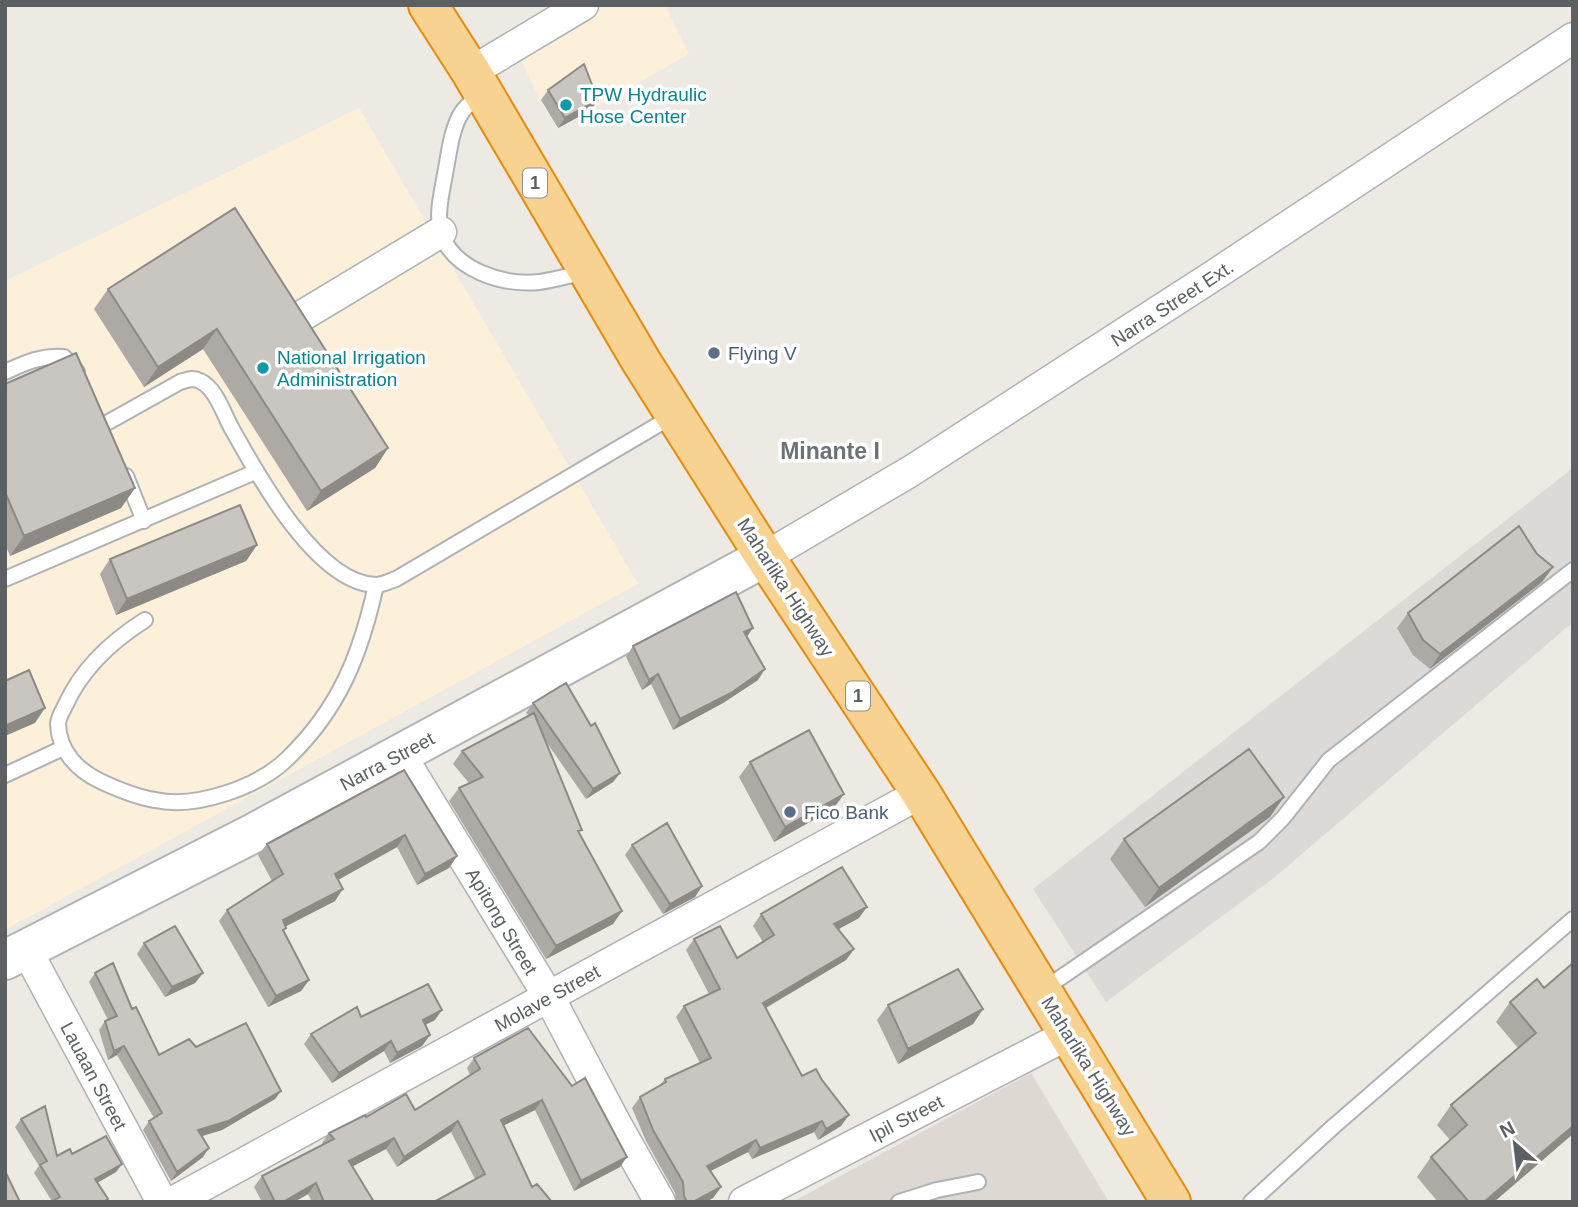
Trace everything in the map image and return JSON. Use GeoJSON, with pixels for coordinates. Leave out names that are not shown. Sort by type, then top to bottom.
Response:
{"type":"FeatureCollection","features":[{"type":"Feature","properties":{"kind":"highway","name":"Maharlika Highway"},"geometry":{"type":"LineString","coordinates":[[428,5],[676,415],[765,557],[921,793],[1171,1202]]}},
{"type":"Feature","properties":{"kind":"street"},"geometry":{"type":"LineString","coordinates":[[476,82],[583,5]]}},
{"type":"Feature","properties":{"kind":"street","name":"Narra Street Ext."},"geometry":{"type":"LineString","coordinates":[[765,557],[911,471],[1263,244],[1573,38]]}},
{"type":"Feature","properties":{"kind":"street"},"geometry":{"type":"LineString","coordinates":[[300,317],[441,232]]}},
{"type":"Feature","properties":{"kind":"street","name":"Narra Street"},"geometry":{"type":"LineString","coordinates":[[16,955],[252,834],[765,557]]}},
{"type":"Feature","properties":{"kind":"street","name":"Apitong Street"},"geometry":{"type":"LineString","coordinates":[[400,754],[549,997],[660,1202]]}},
{"type":"Feature","properties":{"kind":"street","name":"Molave Street"},"geometry":{"type":"LineString","coordinates":[[173,1202],[921,793]]}},
{"type":"Feature","properties":{"kind":"street","name":"Lauaan Street"},"geometry":{"type":"LineString","coordinates":[[16,955],[162,1202]]}},
{"type":"Feature","properties":{"kind":"street","name":"Ipil Street"},"geometry":{"type":"LineString","coordinates":[[744,1202],[1069,1034]]}},
{"type":"Feature","properties":{"kind":"lane"},"geometry":{"type":"LineString","coordinates":[[476,82],[453,135],[440,211],[441,232],[456,256],[470,268],[487,276],[525,283],[587,271]]}},
{"type":"Feature","properties":{"kind":"lane"},"geometry":{"type":"LineString","coordinates":[[5,372],[32,359],[64,356],[86,387]]}},
{"type":"Feature","properties":{"kind":"lane"},"geometry":{"type":"LineString","coordinates":[[105,424],[180,382],[200,380],[213,394],[255,472],[303,539],[327,563],[350,578],[376,585],[396,579],[676,415]]}},
{"type":"Feature","properties":{"kind":"lane"},"geometry":{"type":"LineString","coordinates":[[120,460],[145,521]]}},
{"type":"Feature","properties":{"kind":"lane"},"geometry":{"type":"LineString","coordinates":[[5,579],[255,472]]}},
{"type":"Feature","properties":{"kind":"lane"},"geometry":{"type":"LineString","coordinates":[[1042,990],[1259,842],[1283,818],[1329,760],[1573,570]]}},
{"type":"Feature","properties":{"kind":"lane"},"geometry":{"type":"LineString","coordinates":[[145,620],[123,634],[90,666],[70,694],[58,722],[62,748],[75,764],[90,776],[131,794],[157,801],[210,798],[238,789],[267,774],[288,759],[321,721],[341,689],[366,630],[376,585]]}},
{"type":"Feature","properties":{"kind":"lane"},"geometry":{"type":"LineString","coordinates":[[5,775],[62,748]]}},
{"type":"Feature","properties":{"kind":"lane"},"geometry":{"type":"LineString","coordinates":[[1251,1202],[1334,1126],[1573,919]]}},
{"type":"Feature","properties":{"kind":"lane"},"geometry":{"type":"LineString","coordinates":[[899,1202],[928,1192],[978,1181]]}},
{"type":"Feature","properties":{"kind":"shaded area"},"geometry":{"type":"Polygon","coordinates":[[[592,5],[665,5],[689,54],[558,129],[541,102],[516,50],[592,5]]]}},
{"type":"Feature","properties":{"kind":"shaded area"},"geometry":{"type":"Polygon","coordinates":[[[359,108],[638,584],[5,930],[5,281],[359,108]]]}},
{"type":"Feature","properties":{"kind":"shaded area"},"geometry":{"type":"Polygon","coordinates":[[[1573,468],[1573,622],[1275,877],[1106,1002],[1033,889],[1573,468]]]}},
{"type":"Feature","properties":{"kind":"shaded area"},"geometry":{"type":"Polygon","coordinates":[[[1031,1073],[1109,1202],[792,1202],[1031,1073]]]}},
{"type":"Feature","properties":{"kind":"building","name":"TPW Hydraulic Hose Center"},"geometry":{"type":"Polygon","coordinates":[[[584,64],[598,100],[565,118],[548,90],[584,64]]]}},
{"type":"Feature","properties":{"kind":"building","name":"National Irrigation Administration"},"geometry":{"type":"Polygon","coordinates":[[[235,208],[388,448],[321,491],[217,329],[158,367],[108,289],[235,208]]]}},
{"type":"Feature","properties":{"kind":"building"},"geometry":{"type":"Polygon","coordinates":[[[76,353],[135,488],[24,536],[5,492],[5,384],[76,353]]]}},
{"type":"Feature","properties":{"kind":"building"},"geometry":{"type":"Polygon","coordinates":[[[240,505],[257,545],[127,599],[110,559],[240,505]]]}},
{"type":"Feature","properties":{"kind":"building"},"geometry":{"type":"Polygon","coordinates":[[[1519,526],[1537,554],[1553,567],[1440,654],[1423,640],[1408,613],[1519,526]]]}},
{"type":"Feature","properties":{"kind":"building"},"geometry":{"type":"Polygon","coordinates":[[[736,592],[753,628],[744,632],[765,669],[731,693],[680,719],[658,674],[649,680],[633,646],[736,592]]]}},
{"type":"Feature","properties":{"kind":"building"},"geometry":{"type":"Polygon","coordinates":[[[29,670],[45,708],[5,726],[5,681],[29,670]]]}},
{"type":"Feature","properties":{"kind":"building"},"geometry":{"type":"Polygon","coordinates":[[[566,683],[591,726],[595,723],[620,773],[593,789],[533,703],[566,683]]]}},
{"type":"Feature","properties":{"kind":"building"},"geometry":{"type":"Polygon","coordinates":[[[534,713],[582,830],[578,831],[622,911],[556,946],[459,788],[483,777],[462,751],[534,713]]]}},
{"type":"Feature","properties":{"kind":"building"},"geometry":{"type":"Polygon","coordinates":[[[809,730],[844,794],[785,827],[750,762],[809,730]]]}},
{"type":"Feature","properties":{"kind":"building"},"geometry":{"type":"Polygon","coordinates":[[[1249,749],[1284,797],[1159,888],[1124,839],[1249,749]]]}},
{"type":"Feature","properties":{"kind":"building"},"geometry":{"type":"Polygon","coordinates":[[[404,770],[457,856],[425,874],[405,835],[335,874],[343,889],[283,920],[286,928],[283,930],[309,980],[276,996],[227,910],[283,874],[267,844],[404,770]]]}},
{"type":"Feature","properties":{"kind":"building"},"geometry":{"type":"Polygon","coordinates":[[[667,823],[702,886],[670,904],[632,845],[667,823]]]}},
{"type":"Feature","properties":{"kind":"building"},"geometry":{"type":"Polygon","coordinates":[[[842,867],[867,907],[834,924],[854,949],[763,1003],[802,1076],[816,1069],[849,1115],[826,1129],[822,1121],[760,1148],[756,1140],[707,1166],[721,1187],[693,1202],[687,1202],[683,1182],[653,1130],[640,1097],[666,1082],[665,1079],[711,1058],[684,1006],[720,989],[694,939],[720,926],[737,958],[774,935],[761,914],[842,867]]]}},
{"type":"Feature","properties":{"kind":"building"},"geometry":{"type":"Polygon","coordinates":[[[175,926],[203,973],[172,987],[144,943],[175,926]]]}},
{"type":"Feature","properties":{"kind":"building"},"geometry":{"type":"Polygon","coordinates":[[[113,963],[132,1009],[136,1007],[159,1055],[189,1039],[196,1047],[246,1023],[281,1091],[228,1121],[198,1130],[209,1148],[177,1172],[149,1121],[162,1113],[124,1046],[114,1051],[105,1021],[117,1016],[95,973],[113,963]]]}},
{"type":"Feature","properties":{"kind":"building"},"geometry":{"type":"Polygon","coordinates":[[[1573,963],[1573,1126],[1484,1202],[1469,1202],[1431,1157],[1467,1125],[1451,1105],[1536,1033],[1510,1002],[1537,979],[1544,988],[1573,963]]]}},
{"type":"Feature","properties":{"kind":"building"},"geometry":{"type":"Polygon","coordinates":[[[958,969],[983,1009],[908,1049],[888,1005],[958,969]]]}},
{"type":"Feature","properties":{"kind":"building"},"geometry":{"type":"Polygon","coordinates":[[[428,984],[442,1010],[423,1020],[430,1035],[397,1053],[391,1041],[339,1073],[311,1034],[357,1007],[361,1017],[428,984]]]}},
{"type":"Feature","properties":{"kind":"building"},"geometry":{"type":"Polygon","coordinates":[[[528,1028],[572,1086],[585,1078],[627,1157],[581,1181],[542,1100],[501,1120],[532,1187],[537,1184],[552,1202],[434,1202],[485,1174],[458,1121],[404,1157],[394,1138],[349,1161],[374,1202],[324,1202],[316,1183],[283,1202],[275,1202],[262,1176],[334,1139],[329,1133],[365,1115],[366,1117],[406,1094],[415,1110],[480,1069],[474,1058],[528,1028]]]}},
{"type":"Feature","properties":{"kind":"building"},"geometry":{"type":"Polygon","coordinates":[[[45,1106],[57,1156],[70,1149],[72,1154],[106,1136],[122,1164],[95,1179],[108,1199],[103,1202],[51,1202],[60,1197],[40,1165],[47,1161],[21,1119],[45,1106]]]}},
{"type":"Feature","properties":{"kind":"building"},"geometry":{"type":"Polygon","coordinates":[[[5,1171],[20,1202],[5,1202],[5,1171]]]}},
{"type":"Feature","properties":{"kind":"place","name":"TPW Hydraulic Hose Center"},"geometry":{"type":"Point","coordinates":[566,105]}},
{"type":"Feature","properties":{"kind":"place","name":"Flying V"},"geometry":{"type":"Point","coordinates":[714,353]}},
{"type":"Feature","properties":{"kind":"place","name":"National Irrigation Administration"},"geometry":{"type":"Point","coordinates":[263,368]}},
{"type":"Feature","properties":{"kind":"place","name":"Fico Bank"},"geometry":{"type":"Point","coordinates":[790,812]}},
{"type":"Feature","properties":{"kind":"district","name":"Minante I"},"geometry":{"type":"Point","coordinates":[830,451]}}]}
